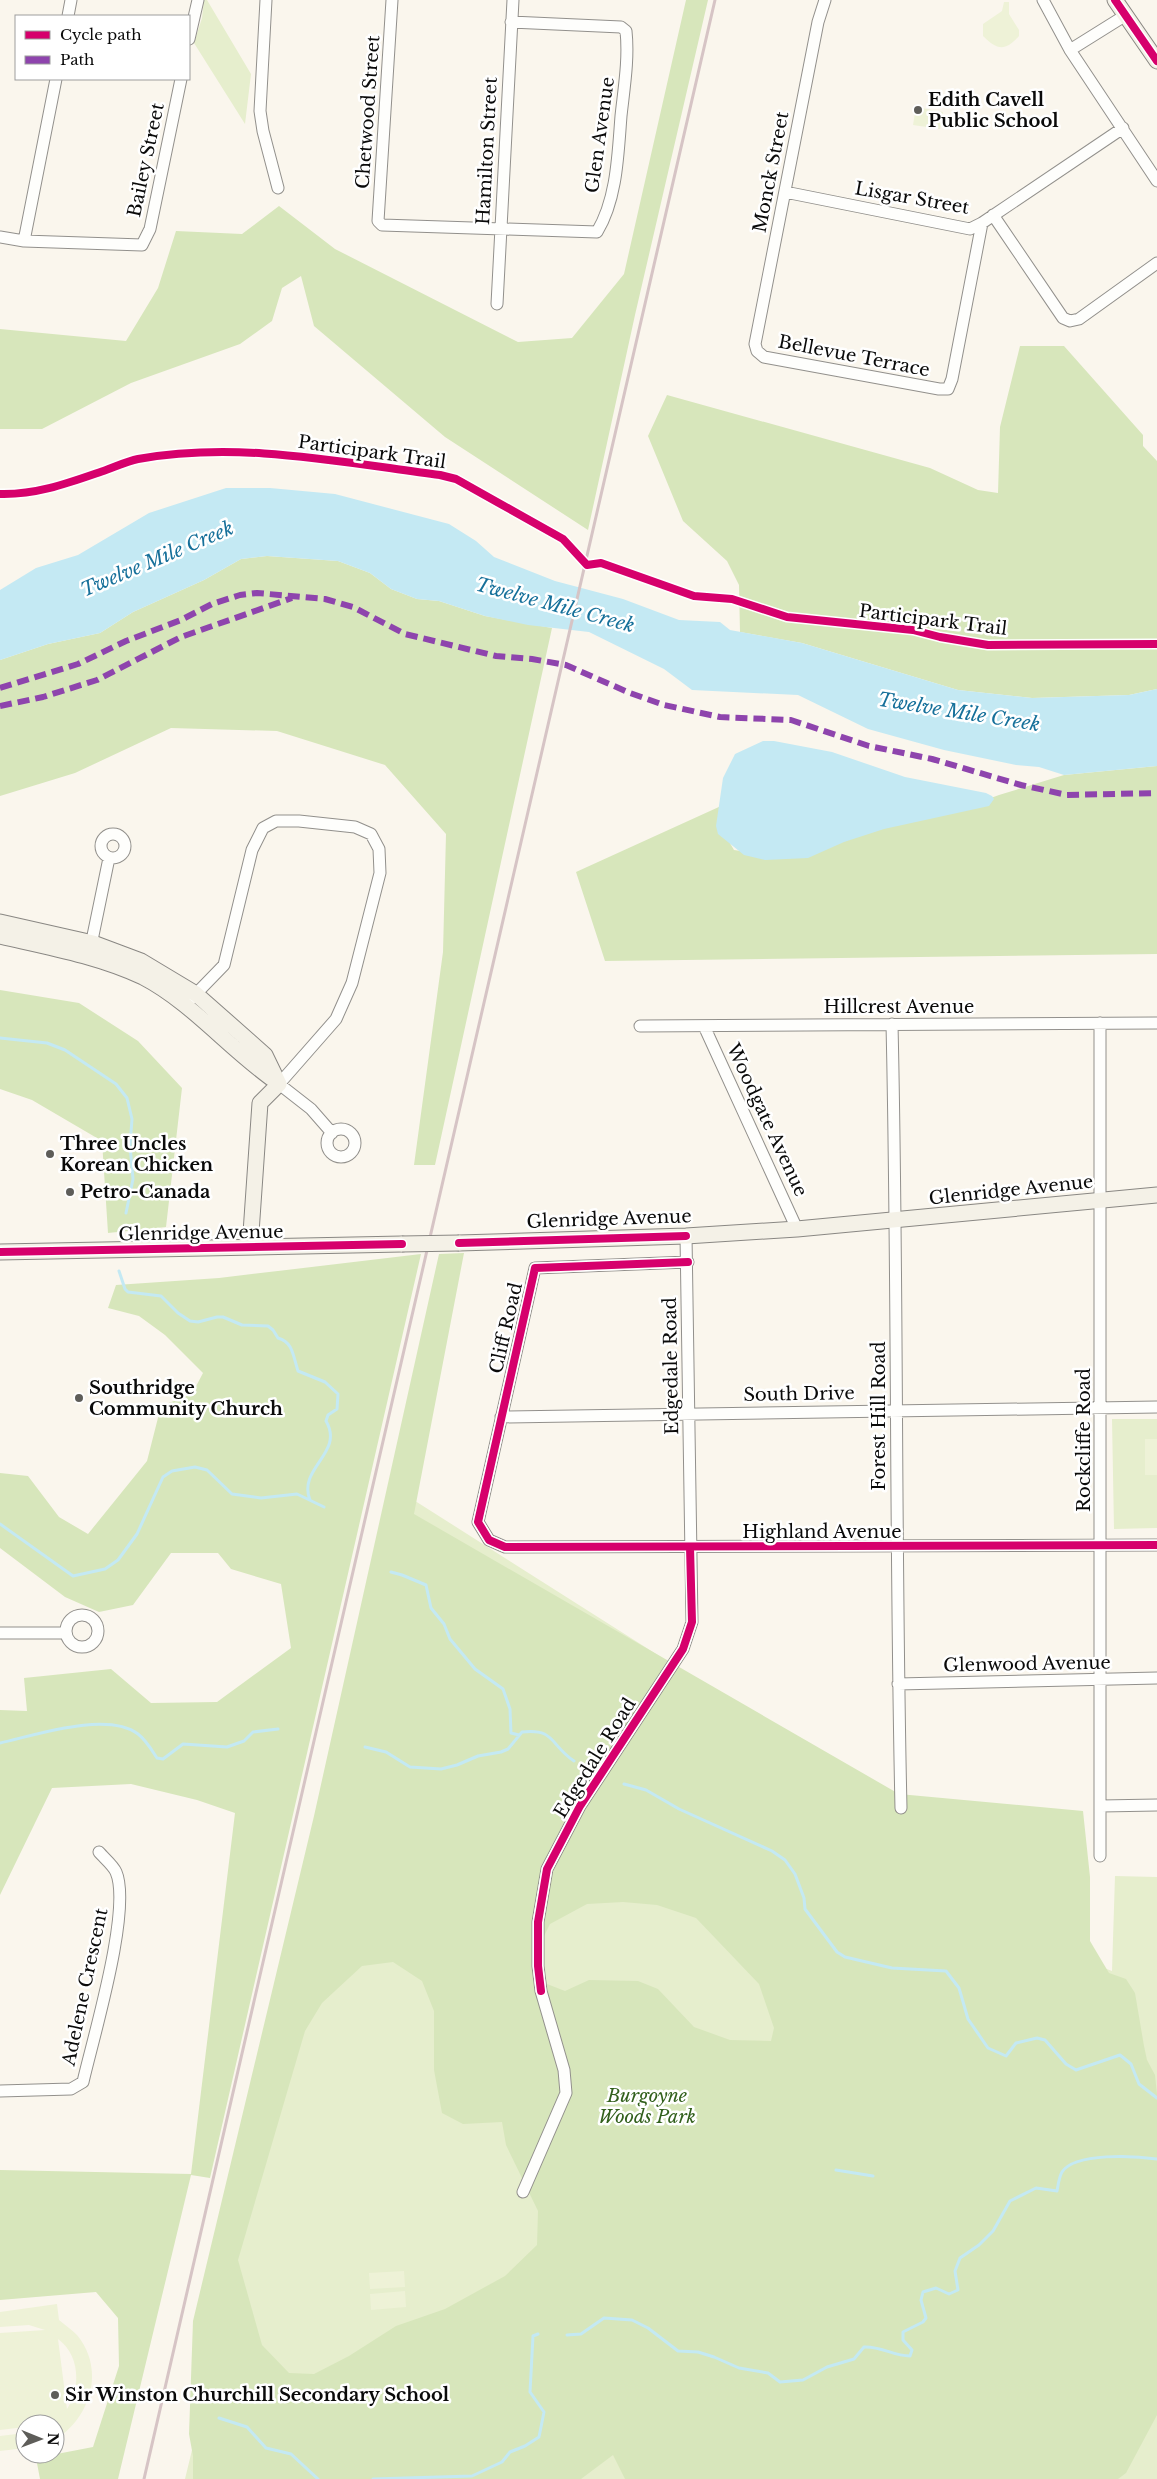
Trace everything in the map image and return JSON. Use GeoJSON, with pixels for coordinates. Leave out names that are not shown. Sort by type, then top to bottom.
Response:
{"type":"FeatureCollection","features":[{"type":"Feature","properties":{"kind":"main road"},"geometry":{"type":"LineString","coordinates":[[1115,0],[1157,61]]}},
{"type":"Feature","properties":{"kind":"main road"},"geometry":{"type":"LineString","coordinates":[[0,922],[90,950],[143,978],[185,1006],[254,1066],[279,1084]]}},
{"type":"Feature","properties":{"kind":"main road"},"geometry":{"type":"LineString","coordinates":[[0,936],[90,950],[141,961],[196,994],[265,1055],[279,1084]]}},
{"type":"Feature","properties":{"kind":"main road"},"geometry":{"type":"LineString","coordinates":[[250,1247],[260,1103],[279,1084]]}},
{"type":"Feature","properties":{"kind":"main road","name":"Glenridge Avenue"},"geometry":{"type":"LineString","coordinates":[[0,1252],[459,1243],[686,1236],[797,1229],[1157,1195]]}},
{"type":"Feature","properties":{"kind":"street"},"geometry":{"type":"LineString","coordinates":[[68,15],[71,0]]}},
{"type":"Feature","properties":{"kind":"street"},"geometry":{"type":"LineString","coordinates":[[190,35],[198,0]]}},
{"type":"Feature","properties":{"kind":"street"},"geometry":{"type":"LineString","coordinates":[[266,0],[260,110],[263,131],[278,188]]}},
{"type":"Feature","properties":{"kind":"street","name":"Chetwood Street"},"geometry":{"type":"LineString","coordinates":[[382,225],[378,221],[392,0]]}},
{"type":"Feature","properties":{"kind":"street","name":"Hamilton Street"},"geometry":{"type":"LineString","coordinates":[[497,304],[512,0]]}},
{"type":"Feature","properties":{"kind":"street","name":"Monck Street"},"geometry":{"type":"LineString","coordinates":[[757,351],[755,344],[818,22],[825,0]]}},
{"type":"Feature","properties":{"kind":"street"},"geometry":{"type":"LineString","coordinates":[[1043,0],[1070,50],[1157,181]]}},
{"type":"Feature","properties":{"kind":"street"},"geometry":{"type":"LineString","coordinates":[[1070,50],[1126,15]]}},
{"type":"Feature","properties":{"kind":"street","name":"Glen Avenue"},"geometry":{"type":"LineString","coordinates":[[382,225],[597,232],[603,222],[615,175],[626,61],[626,31],[621,27],[511,22]]}},
{"type":"Feature","properties":{"kind":"street"},"geometry":{"type":"LineString","coordinates":[[0,237],[24,241],[56,80]]}},
{"type":"Feature","properties":{"kind":"street","name":"Bailey Street"},"geometry":{"type":"LineString","coordinates":[[24,241],[140,245],[150,228],[180,80]]}},
{"type":"Feature","properties":{"kind":"street","name":"Lisgar Street"},"geometry":{"type":"LineString","coordinates":[[785,192],[970,228],[982,223],[1123,128]]}},
{"type":"Feature","properties":{"kind":"street"},"geometry":{"type":"LineString","coordinates":[[993,215],[1063,318],[1070,321],[1079,319],[1157,263]]}},
{"type":"Feature","properties":{"kind":"street","name":"Bellevue Terrace"},"geometry":{"type":"LineString","coordinates":[[757,351],[764,356],[939,389],[948,389],[952,379],[982,223]]}},
{"type":"Feature","properties":{"kind":"street"},"geometry":{"type":"LineString","coordinates":[[185,1006],[224,964],[252,850],[263,828],[276,821],[299,821],[355,827],[371,834],[379,849],[380,873],[352,983],[336,1019],[279,1084],[311,1109],[332,1133]]}},
{"type":"Feature","properties":{"kind":"street"},"geometry":{"type":"LineString","coordinates":[[90,950],[109,858]]}},
{"type":"Feature","properties":{"kind":"street","name":"Rockcliffe Road"},"geometry":{"type":"LineString","coordinates":[[1100,1023],[1102,1407],[1100,1856]]}},
{"type":"Feature","properties":{"kind":"street","name":"Hillcrest Avenue"},"geometry":{"type":"LineString","coordinates":[[640,1026],[1157,1023]]}},
{"type":"Feature","properties":{"kind":"street","name":"Forest Hill Road"},"geometry":{"type":"LineString","coordinates":[[892,1024],[897,1220],[895,1410],[901,1808]]}},
{"type":"Feature","properties":{"kind":"street","name":"Woodgate Avenue"},"geometry":{"type":"LineString","coordinates":[[704,1026],[797,1229]]}},
{"type":"Feature","properties":{"kind":"street","name":"Edgedale Road"},"geometry":{"type":"LineString","coordinates":[[523,2192],[566,2093],[564,2070],[541,1991],[538,1966],[538,1922],[547,1869],[580,1806],[683,1649],[692,1622],[688,1262],[686,1236]]}},
{"type":"Feature","properties":{"kind":"street","name":"Cliff Road"},"geometry":{"type":"LineString","coordinates":[[489,1540],[478,1522],[535,1268],[688,1262]]}},
{"type":"Feature","properties":{"kind":"street","name":"South Drive"},"geometry":{"type":"LineString","coordinates":[[501,1416],[1157,1406]]}},
{"type":"Feature","properties":{"kind":"street","name":"Highland Avenue"},"geometry":{"type":"LineString","coordinates":[[489,1540],[505,1547],[1157,1545]]}},
{"type":"Feature","properties":{"kind":"street"},"geometry":{"type":"LineString","coordinates":[[0,1632],[65,1633]]}},
{"type":"Feature","properties":{"kind":"street","name":"Glenwood Avenue"},"geometry":{"type":"LineString","coordinates":[[898,1684],[1157,1678]]}},
{"type":"Feature","properties":{"kind":"street"},"geometry":{"type":"LineString","coordinates":[[1101,1806],[1157,1805]]}},
{"type":"Feature","properties":{"kind":"street","name":"Adelene Crescent"},"geometry":{"type":"LineString","coordinates":[[0,2091],[71,2089],[83,2082],[117,1935],[121,1897],[116,1872],[99,1852]]}},
{"type":"Feature","properties":{"kind":"green space"},"geometry":{"type":"Polygon","coordinates":[[[204,0],[207,0],[251,74],[245,124],[194,43],[202,18],[204,0]]]}},
{"type":"Feature","properties":{"kind":"green space"},"geometry":{"type":"Polygon","coordinates":[[[686,0],[708,0],[635,315],[588,530],[445,437],[314,326],[301,276],[282,288],[272,321],[240,344],[131,383],[42,429],[0,429],[0,329],[126,341],[158,288],[176,231],[242,234],[279,206],[335,249],[518,342],[572,338],[624,274],[686,0]]]}},
{"type":"Feature","properties":{"kind":"green space"},"geometry":{"type":"Polygon","coordinates":[[[1004,2],[1009,2],[1009,14],[1019,30],[1019,36],[1009,45],[1001,47],[993,44],[983,36],[983,24],[1002,11],[1004,2]]]}},
{"type":"Feature","properties":{"kind":"green space"},"geometry":{"type":"Polygon","coordinates":[[[916,107],[943,112],[940,129],[913,125],[916,107]]]}},
{"type":"Feature","properties":{"kind":"green space"},"geometry":{"type":"Polygon","coordinates":[[[1020,346],[1064,346],[1143,435],[1143,446],[1157,461],[1157,689],[1129,695],[1032,698],[958,690],[802,643],[740,632],[739,585],[727,561],[683,521],[648,436],[667,395],[930,468],[978,490],[998,493],[1000,427],[1020,346]]]}},
{"type":"Feature","properties":{"kind":"green space"},"geometry":{"type":"Polygon","coordinates":[[[267,556],[338,561],[370,573],[391,589],[417,599],[439,601],[485,616],[552,628],[435,1165],[414,1165],[443,952],[446,834],[385,765],[277,731],[171,728],[75,773],[0,796],[0,660],[48,644],[100,633],[133,612],[204,580],[241,559],[267,556]]]}},
{"type":"Feature","properties":{"kind":"green space"},"geometry":{"type":"Polygon","coordinates":[[[1157,766],[1157,954],[605,961],[576,872],[721,806],[721,828],[734,850],[747,852],[950,813],[999,795],[1064,775],[1157,766]]]}},
{"type":"Feature","properties":{"kind":"green space"},"geometry":{"type":"Polygon","coordinates":[[[0,990],[79,1003],[138,1041],[182,1088],[166,1227],[108,1233],[102,1141],[32,1100],[0,1089],[0,990]]]}},
{"type":"Feature","properties":{"kind":"green space","name":"Burgoyne Woods Park"},"geometry":{"type":"Polygon","coordinates":[[[464,1253],[414,1514],[899,1794],[1083,1811],[1090,1877],[1090,1941],[1109,1973],[1126,1979],[1135,1993],[1147,2060],[1155,2075],[1157,2094],[1157,2415],[1126,2473],[1118,2479],[625,2479],[613,2455],[581,2479],[193,2479],[193,2456],[189,2434],[193,2321],[314,1816],[439,1254],[464,1253]],[[623,1902],[587,1904],[550,1924],[538,1948],[547,1984],[565,1991],[589,1980],[638,1981],[658,1989],[694,2027],[730,2040],[771,2041],[774,2028],[759,1984],[696,1918],[657,1905],[623,1902]],[[393,1962],[362,1966],[322,2003],[305,2031],[238,2260],[262,2345],[289,2373],[314,2374],[349,2356],[396,2326],[445,2309],[505,2276],[537,2245],[538,2211],[506,2145],[502,2122],[463,2124],[442,2113],[434,2070],[434,2011],[422,1981],[393,1962]]]}},
{"type":"Feature","properties":{"kind":"green space"},"geometry":{"type":"Polygon","coordinates":[[[421,1254],[210,2178],[191,2175],[118,2479],[40,2479],[37,2464],[65,2464],[65,2452],[93,2447],[119,2366],[118,2318],[96,2292],[0,2300],[0,2170],[191,2174],[235,1813],[197,1800],[131,1784],[52,1788],[0,1895],[0,1710],[27,1711],[24,1678],[111,1669],[151,1703],[217,1702],[291,1648],[281,1584],[231,1569],[218,1553],[171,1553],[133,1605],[99,1612],[65,1597],[0,1548],[0,1473],[28,1476],[59,1517],[88,1534],[147,1461],[161,1406],[192,1394],[203,1373],[165,1335],[139,1316],[108,1308],[116,1285],[219,1278],[421,1254]]]}},
{"type":"Feature","properties":{"kind":"green space"},"geometry":{"type":"Polygon","coordinates":[[[1112,1419],[1157,1419],[1157,1528],[1114,1529],[1112,1419]]]}},
{"type":"Feature","properties":{"kind":"green space"},"geometry":{"type":"Polygon","coordinates":[[[1145,1439],[1157,1439],[1157,1475],[1145,1475],[1145,1439]]]}},
{"type":"Feature","properties":{"kind":"green space","name":"Burgoyne Woods Park"},"geometry":{"type":"Polygon","coordinates":[[[401,1492],[757,1718],[1044,1945],[1112,1971],[1115,1876],[1157,1877],[1157,2479],[185,2479],[206,2392],[401,1492]]]}},
{"type":"Feature","properties":{"kind":"green space"},"geometry":{"type":"Polygon","coordinates":[[[404,2271],[405,2287],[370,2289],[369,2273],[404,2271]]]}},
{"type":"Feature","properties":{"kind":"green space"},"geometry":{"type":"Polygon","coordinates":[[[405,2291],[406,2307],[371,2310],[370,2294],[405,2291]]]}},
{"type":"Feature","properties":{"kind":"green space"},"geometry":{"type":"Polygon","coordinates":[[[57,2304],[59,2320],[77,2335],[86,2349],[91,2363],[92,2378],[90,2392],[85,2406],[77,2419],[65,2432],[65,2414],[15,2414],[15,2428],[0,2430],[0,2333],[45,2330],[29,2325],[0,2327],[0,2312],[57,2304]],[[58,2339],[67,2409],[75,2391],[76,2381],[76,2372],[71,2354],[58,2339]]]}},
{"type":"Feature","properties":{"kind":"green space"},"geometry":{"type":"Polygon","coordinates":[[[15,2434],[15,2449],[0,2451],[0,2436],[15,2434]]]}},
{"type":"Feature","properties":{"kind":"water","name":"Twelve Mile Creek"},"geometry":{"type":"Polygon","coordinates":[[[226,488],[270,488],[335,494],[449,524],[476,541],[494,557],[555,581],[623,599],[679,620],[720,622],[730,630],[802,643],[958,690],[1032,698],[1129,695],[1157,689],[1157,766],[1064,775],[1039,767],[1016,765],[944,750],[868,729],[798,695],[692,690],[664,669],[589,632],[528,625],[485,616],[439,601],[417,599],[391,589],[370,573],[338,561],[267,556],[241,559],[204,580],[133,612],[100,633],[48,644],[0,660],[0,590],[36,568],[78,555],[149,513],[226,488]]]}},
{"type":"Feature","properties":{"kind":"water"},"geometry":{"type":"Polygon","coordinates":[[[763,741],[774,741],[832,752],[905,777],[986,793],[994,799],[989,806],[884,829],[844,842],[808,858],[765,860],[744,855],[718,834],[716,826],[723,778],[735,754],[763,741]]]}},
{"type":"Feature","properties":{"kind":"waterway"},"geometry":{"type":"LineString","coordinates":[[0,1038],[47,1043],[65,1050],[116,1084],[127,1098],[132,1119],[130,1146],[133,1179],[126,1213]]}},
{"type":"Feature","properties":{"kind":"waterway"},"geometry":{"type":"LineString","coordinates":[[119,1271],[125,1289],[128,1292],[161,1296],[178,1313],[190,1321],[198,1322],[223,1317],[242,1325],[268,1326],[278,1338],[290,1346],[298,1371],[325,1382],[338,1394],[337,1409],[328,1415],[326,1421],[330,1432],[330,1442],[310,1479],[308,1489],[310,1500]]}},
{"type":"Feature","properties":{"kind":"waterway"},"geometry":{"type":"LineString","coordinates":[[0,1524],[73,1576],[105,1569],[118,1560],[137,1534],[163,1477],[172,1471],[195,1467],[207,1470],[232,1494],[261,1498],[297,1494],[324,1507]]}},
{"type":"Feature","properties":{"kind":"waterway"},"geometry":{"type":"LineString","coordinates":[[391,1572],[426,1585],[431,1608],[444,1624],[450,1639],[475,1669],[503,1689],[510,1709],[511,1733],[519,1735]]}},
{"type":"Feature","properties":{"kind":"waterway"},"geometry":{"type":"LineString","coordinates":[[0,1743],[71,1727],[108,1725],[125,1727],[138,1734],[157,1758],[163,1759],[183,1744],[227,1747],[244,1741],[253,1732],[278,1729]]}},
{"type":"Feature","properties":{"kind":"waterway"},"geometry":{"type":"LineString","coordinates":[[365,1747],[386,1752],[410,1767],[441,1769],[457,1765],[478,1756],[501,1752],[508,1749],[522,1732],[533,1731],[547,1735],[574,1761]]}},
{"type":"Feature","properties":{"kind":"waterway"},"geometry":{"type":"LineString","coordinates":[[624,1784],[646,1790],[679,1809],[772,1851],[785,1860],[795,1874],[804,1898],[805,1909],[837,1952],[845,1957],[892,1968],[946,1971],[959,1988],[968,2019],[988,2048],[1006,2056],[1016,2043],[1037,2038],[1045,2040],[1066,2064],[1076,2070],[1120,2055],[1131,2064],[1139,2084],[1157,2098]]}},
{"type":"Feature","properties":{"kind":"waterway"},"geometry":{"type":"LineString","coordinates":[[567,2335],[581,2334],[604,2318],[632,2320],[648,2328],[678,2351],[698,2352],[739,2368],[768,2373],[780,2382],[803,2380],[827,2367],[854,2359],[864,2347],[910,2356],[912,2350],[903,2340],[903,2332],[923,2322],[926,2318],[921,2300],[923,2292],[936,2288],[949,2294],[958,2290],[955,2271],[960,2258],[979,2245],[993,2231],[1010,2201],[1036,2188],[1057,2191],[1062,2172],[1079,2161],[1106,2157],[1157,2159]]}},
{"type":"Feature","properties":{"kind":"waterway"},"geometry":{"type":"LineString","coordinates":[[836,2170],[873,2176]]}},
{"type":"Feature","properties":{"kind":"waterway"},"geometry":{"type":"LineString","coordinates":[[373,2479],[472,2476],[502,2462],[510,2452],[525,2446],[539,2437],[544,2412],[530,2392],[533,2336],[538,2334]]}},
{"type":"Feature","properties":{"kind":"waterway"},"geometry":{"type":"LineString","coordinates":[[219,2418],[247,2427],[266,2448],[291,2454],[318,2479]]}},
{"type":"Feature","properties":{"kind":"railway"},"geometry":{"type":"LineString","coordinates":[[144,2479],[715,0]]}},
{"type":"Feature","properties":{"kind":"marked path"},"geometry":{"type":"LineString","coordinates":[[0,688],[78,664],[126,641],[181,620],[212,604],[240,595],[257,593],[325,599],[353,607],[405,634],[496,656],[532,659],[566,665],[630,693],[664,705],[720,717],[791,720],[869,746],[932,759],[1021,785],[1067,795],[1157,793]]}},
{"type":"Feature","properties":{"kind":"marked path"},"geometry":{"type":"LineString","coordinates":[[0,706],[43,697],[97,680],[181,637],[292,598]]}},
{"type":"Feature","properties":{"kind":"cycle path"},"geometry":{"type":"LineString","coordinates":[[1115,0],[1157,61]]}},
{"type":"Feature","properties":{"kind":"cycle path","name":"Participark Trail"},"geometry":{"type":"LineString","coordinates":[[0,494],[41,490],[134,460],[176,454],[252,453],[327,459],[440,475],[456,479],[563,539],[587,565],[601,563],[694,596],[732,599],[787,617],[913,630],[940,637],[988,645],[1157,644]]}},
{"type":"Feature","properties":{"kind":"cycle path"},"geometry":{"type":"LineString","coordinates":[[459,1243],[686,1236]]}},
{"type":"Feature","properties":{"kind":"cycle path"},"geometry":{"type":"LineString","coordinates":[[0,1252],[402,1244]]}},
{"type":"Feature","properties":{"kind":"cycle path"},"geometry":{"type":"LineString","coordinates":[[688,1262],[535,1268],[478,1522],[489,1540],[505,1547],[1157,1545]]}},
{"type":"Feature","properties":{"kind":"cycle path"},"geometry":{"type":"LineString","coordinates":[[541,1991],[538,1966],[538,1922],[547,1869],[580,1806],[683,1649],[692,1622],[690,1547]]}},
{"type":"Feature","properties":{"kind":"place","name":"Edith Cavell Public School"},"geometry":{"type":"Point","coordinates":[918,110]}},
{"type":"Feature","properties":{"kind":"place","name":"Three Uncles Korean Chicken"},"geometry":{"type":"Point","coordinates":[50,1154]}},
{"type":"Feature","properties":{"kind":"place","name":"Petro-Canada"},"geometry":{"type":"Point","coordinates":[70,1192]}},
{"type":"Feature","properties":{"kind":"place","name":"Southridge Community Church"},"geometry":{"type":"Point","coordinates":[79,1398]}},
{"type":"Feature","properties":{"kind":"place","name":"Sir Winston Churchill Secondary School"},"geometry":{"type":"Point","coordinates":[55,2395]}}]}
